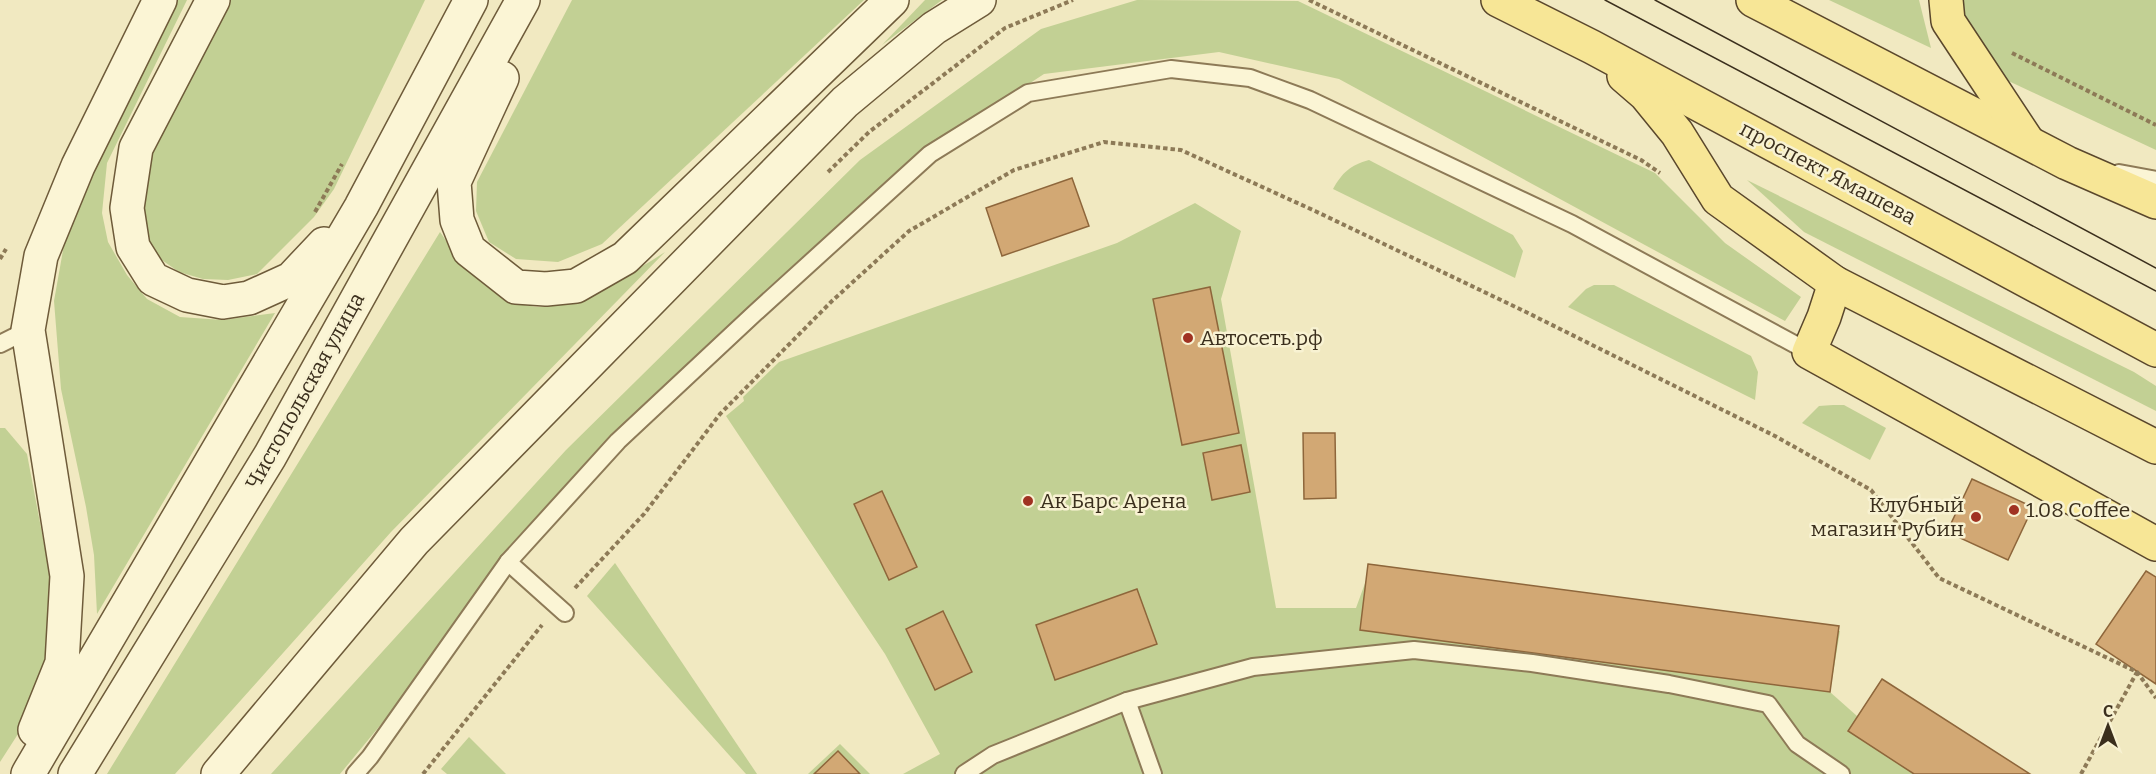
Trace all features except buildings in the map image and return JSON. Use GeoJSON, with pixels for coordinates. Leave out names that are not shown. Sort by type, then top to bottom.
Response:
{"type":"FeatureCollection","features":[{"type":"Feature","properties":{"kind":"main road"},"geometry":{"type":"LineString","coordinates":[[17,774],[62,663],[67,576],[14,337],[41,256],[78,166],[160,0]]}},
{"type":"Feature","properties":{"kind":"main road"},"geometry":{"type":"LineString","coordinates":[[213,0],[136,148],[127,208],[133,246],[153,279],[187,295],[223,302],[249,298],[291,279],[361,207]]}},
{"type":"Feature","properties":{"kind":"main road","name":"Чистопольская улица"},"geometry":{"type":"LineString","coordinates":[[28,774],[361,207],[471,0]]}},
{"type":"Feature","properties":{"kind":"main road","name":"Чистопольская улица"},"geometry":{"type":"LineString","coordinates":[[75,774],[270,456],[523,0]]}},
{"type":"Feature","properties":{"kind":"main road"},"geometry":{"type":"LineString","coordinates":[[539,0],[454,182],[457,219],[469,250],[516,287],[546,289],[576,286],[625,258],[892,0]]}},
{"type":"Feature","properties":{"kind":"main road"},"geometry":{"type":"LineString","coordinates":[[218,774],[414,541],[845,102],[934,28],[979,0]]}},
{"type":"Feature","properties":{"kind":"main road","name":"проспект Ямашева"},"geometry":{"type":"LineString","coordinates":[[1498,0],[1592,47],[2156,350]]}},
{"type":"Feature","properties":{"kind":"main road"},"geometry":{"type":"LineString","coordinates":[[1753,0],[2067,163],[2156,202]]}},
{"type":"Feature","properties":{"kind":"main road"},"geometry":{"type":"LineString","coordinates":[[1946,0],[1948,21],[2030,144]]}},
{"type":"Feature","properties":{"kind":"main road"},"geometry":{"type":"LineString","coordinates":[[1592,47],[1646,95],[1677,133],[1718,199],[1835,283],[2156,447]]}},
{"type":"Feature","properties":{"kind":"main road"},"geometry":{"type":"LineString","coordinates":[[1835,283],[1809,352],[2156,544]]}},
{"type":"Feature","properties":{"kind":"lane"},"geometry":{"type":"LineString","coordinates":[[355,774],[377,747],[508,562],[618,441],[930,154],[1028,93],[1172,69],[1250,78],[1310,100],[1572,224],[1809,352]]}},
{"type":"Feature","properties":{"kind":"lane"},"geometry":{"type":"LineString","coordinates":[[2067,163],[2156,180]]}},
{"type":"Feature","properties":{"kind":"lane"},"geometry":{"type":"LineString","coordinates":[[508,562],[561,609]]}},
{"type":"Feature","properties":{"kind":"lane"},"geometry":{"type":"LineString","coordinates":[[964,774],[993,755],[1127,701],[1253,667],[1414,651],[1533,663],[1669,684],[1768,704],[1797,744],[1841,774]]}},
{"type":"Feature","properties":{"kind":"lane"},"geometry":{"type":"LineString","coordinates":[[1127,701],[1153,774]]}},
{"type":"Feature","properties":{"kind":"path"},"geometry":{"type":"LineString","coordinates":[[827,172],[869,132],[1005,28],[1073,0]]}},
{"type":"Feature","properties":{"kind":"path"},"geometry":{"type":"LineString","coordinates":[[1309,0],[1641,160],[1670,179]]}},
{"type":"Feature","properties":{"kind":"path"},"geometry":{"type":"LineString","coordinates":[[2008,51],[2156,125]]}},
{"type":"Feature","properties":{"kind":"path"},"geometry":{"type":"LineString","coordinates":[[423,774],[644,514],[720,414],[832,301],[909,231],[1014,170],[1104,142],[1181,150],[1527,312],[1775,436],[1871,490],[1940,578],[2138,672],[2156,698]]}},
{"type":"Feature","properties":{"kind":"path"},"geometry":{"type":"LineString","coordinates":[[2081,774],[2138,672]]}},
{"type":"Feature","properties":{"kind":"green space"},"geometry":{"type":"Polygon","coordinates":[[[176,0],[187,0],[107,163],[102,213],[108,242],[127,275],[147,299],[180,317],[223,320],[275,313],[97,614],[94,555],[61,389],[54,301],[65,239],[97,158],[176,0]]]}},
{"type":"Feature","properties":{"kind":"green space"},"geometry":{"type":"Polygon","coordinates":[[[227,0],[425,0],[334,189],[314,217],[257,274],[228,280],[203,279],[179,272],[159,258],[141,218],[147,151],[227,0]]]}},
{"type":"Feature","properties":{"kind":"green space"},"geometry":{"type":"Polygon","coordinates":[[[572,0],[864,0],[602,244],[558,262],[516,259],[489,242],[476,211],[477,182],[572,0]]]}},
{"type":"Feature","properties":{"kind":"green space"},"geometry":{"type":"Polygon","coordinates":[[[925,0],[942,0],[882,45],[925,0]]]}},
{"type":"Feature","properties":{"kind":"green space"},"geometry":{"type":"Polygon","coordinates":[[[1137,0],[1298,1],[1655,173],[1725,243],[1801,297],[1785,321],[1339,79],[1219,52],[1044,74],[922,154],[620,435],[340,774],[271,774],[566,450],[860,160],[1041,29],[1137,0]]]}},
{"type":"Feature","properties":{"kind":"green space"},"geometry":{"type":"Polygon","coordinates":[[[1829,0],[1919,0],[1931,48],[1829,0]]]}},
{"type":"Feature","properties":{"kind":"green space"},"geometry":{"type":"Polygon","coordinates":[[[1964,0],[2156,0],[2156,150],[2000,77],[1961,15],[1964,0]]]}},
{"type":"Feature","properties":{"kind":"green space"},"geometry":{"type":"Polygon","coordinates":[[[1369,160],[1513,235],[1523,251],[1515,278],[1333,189],[1347,170],[1369,160]]]}},
{"type":"Feature","properties":{"kind":"green space"},"geometry":{"type":"Polygon","coordinates":[[[1747,180],[2134,372],[2156,386],[2156,411],[1804,232],[1747,180]]]}},
{"type":"Feature","properties":{"kind":"green space","name":"Ак Барс Арена"},"geometry":{"type":"Polygon","coordinates":[[[1195,203],[1241,231],[1221,299],[1276,608],[1356,608],[1372,564],[1840,631],[1830,692],[1866,724],[1941,774],[903,774],[940,754],[885,654],[726,416],[744,401],[743,397],[779,362],[1117,243],[1195,203]]]}},
{"type":"Feature","properties":{"kind":"green space"},"geometry":{"type":"Polygon","coordinates":[[[440,232],[461,262],[481,282],[510,300],[532,306],[549,306],[592,292],[630,274],[665,252],[391,532],[175,774],[107,774],[440,232]]]}},
{"type":"Feature","properties":{"kind":"green space"},"geometry":{"type":"Polygon","coordinates":[[[1594,285],[1614,285],[1751,356],[1758,372],[1755,400],[1568,307],[1586,289],[1594,285]]]}},
{"type":"Feature","properties":{"kind":"green space"},"geometry":{"type":"Polygon","coordinates":[[[1844,405],[1886,428],[1870,460],[1802,423],[1819,406],[1844,405]]]}},
{"type":"Feature","properties":{"kind":"green space"},"geometry":{"type":"Polygon","coordinates":[[[0,428],[5,428],[27,454],[51,581],[50,650],[27,720],[0,762],[0,428]]]}},
{"type":"Feature","properties":{"kind":"green space"},"geometry":{"type":"Polygon","coordinates":[[[615,563],[757,774],[746,774],[587,596],[615,563]]]}},
{"type":"Feature","properties":{"kind":"green space"},"geometry":{"type":"Polygon","coordinates":[[[469,737],[506,774],[447,774],[441,769],[469,737]]]}},
{"type":"Feature","properties":{"kind":"green space"},"geometry":{"type":"Polygon","coordinates":[[[840,744],[870,774],[808,774],[840,744]]]}},
{"type":"Feature","properties":{"kind":"tram line"},"geometry":{"type":"LineString","coordinates":[[1605,0],[2156,291]]}},
{"type":"Feature","properties":{"kind":"tram line"},"geometry":{"type":"LineString","coordinates":[[1655,0],[2156,268]]}},
{"type":"Feature","properties":{"kind":"place","name":"Автосеть.рф"},"geometry":{"type":"Point","coordinates":[1188,338]}},
{"type":"Feature","properties":{"kind":"place","name":"Ак Барс Арена"},"geometry":{"type":"Point","coordinates":[1028,501]}},
{"type":"Feature","properties":{"kind":"place","name":"1.08 Coffee"},"geometry":{"type":"Point","coordinates":[2014,510]}},
{"type":"Feature","properties":{"kind":"place","name":"Клубный магазин Рубин"},"geometry":{"type":"Point","coordinates":[1976,517]}}]}
